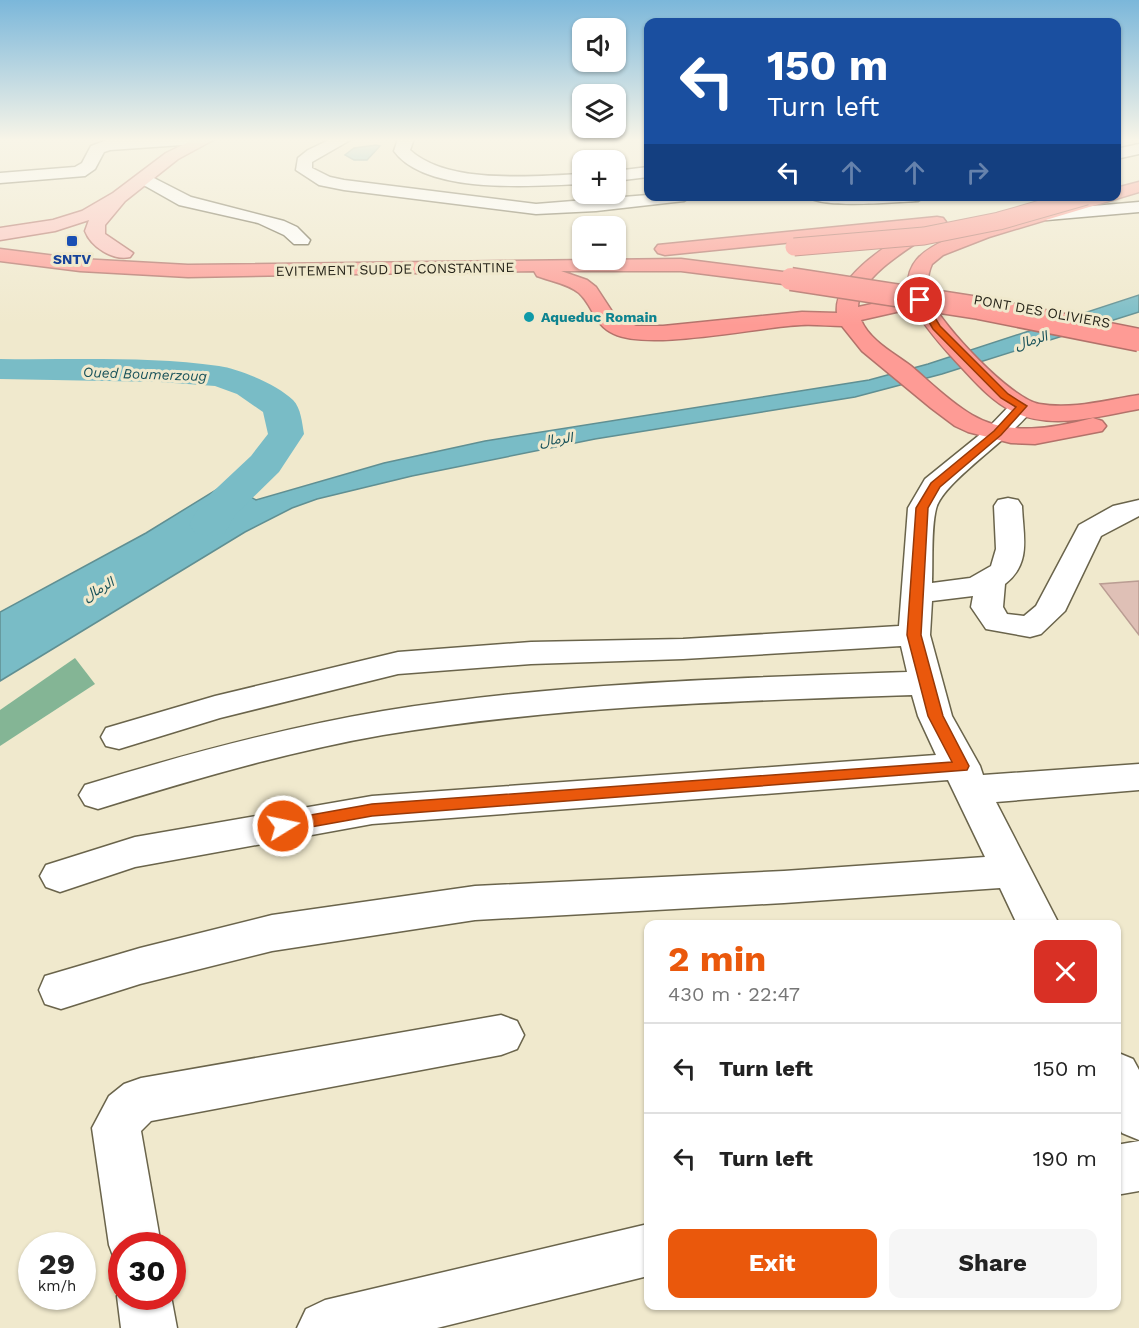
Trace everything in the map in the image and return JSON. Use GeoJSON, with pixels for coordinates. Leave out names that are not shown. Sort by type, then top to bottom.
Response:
{"type":"FeatureCollection","features":[{"type":"Feature","properties":{"kind":"highway"},"geometry":{"type":"LineString","coordinates":[[626,250],[838,233],[937,222],[1068,201]]}},
{"type":"Feature","properties":{"kind":"highway"},"geometry":{"type":"LineString","coordinates":[[797,275],[776,259],[780,252],[794,248],[924,236],[999,221],[1069,201]]}},
{"type":"Feature","properties":{"kind":"highway"},"geometry":{"type":"LineString","coordinates":[[882,309],[908,283],[926,258],[956,242],[1051,203]]}},
{"type":"Feature","properties":{"kind":"highway"},"geometry":{"type":"LineString","coordinates":[[937,222],[896,248],[865,275],[849,310],[854,328],[867,342],[954,414],[980,428],[997,433],[1045,437],[1139,416]]}},
{"type":"Feature","properties":{"kind":"highway","name":"EVITEMENT SUD DE CONSTANTINE"},"geometry":{"type":"LineString","coordinates":[[0,239],[123,253],[225,260],[572,252]]}},
{"type":"Feature","properties":{"kind":"highway"},"geometry":{"type":"LineString","coordinates":[[626,252],[723,259],[797,275]]}},
{"type":"Feature","properties":{"kind":"highway","name":"EVITEMENT SUD DE CONSTANTINE"},"geometry":{"type":"LineString","coordinates":[[0,255],[80,265],[188,272],[681,265],[797,275]]}},
{"type":"Feature","properties":{"kind":"highway"},"geometry":{"type":"LineString","coordinates":[[681,265],[619,276],[607,282],[605,295],[621,318],[629,322],[654,326],[811,309],[833,301],[849,310],[861,313],[882,309],[936,327]]}},
{"type":"Feature","properties":{"kind":"highway"},"geometry":{"type":"LineString","coordinates":[[494,266],[537,271],[573,280],[589,291],[607,321],[623,330],[636,333],[663,333],[849,310]]}},
{"type":"Feature","properties":{"kind":"highway","name":"PONT DES OLIVIERS"},"geometry":{"type":"LineString","coordinates":[[797,275],[986,300],[1139,329]]}},
{"type":"Feature","properties":{"kind":"highway","name":"PONT DES OLIVIERS"},"geometry":{"type":"LineString","coordinates":[[797,275],[1139,340]]}},
{"type":"Feature","properties":{"kind":"highway"},"geometry":{"type":"LineString","coordinates":[[865,275],[908,283],[936,327],[1013,401],[1060,414],[1093,411],[1139,402]]}},
{"type":"Feature","properties":{"kind":"main road"},"geometry":{"type":"LineString","coordinates":[[0,234],[66,221],[88,214],[112,201]]}},
{"type":"Feature","properties":{"kind":"main road"},"geometry":{"type":"LineString","coordinates":[[115,201],[96,220],[94,230],[98,238],[107,246],[123,253]]}},
{"type":"Feature","properties":{"kind":"street"},"geometry":{"type":"LineString","coordinates":[[186,201],[275,224],[295,234],[301,240]]}},
{"type":"Feature","properties":{"kind":"street"},"geometry":{"type":"LineString","coordinates":[[472,201],[536,209],[640,201]]}},
{"type":"Feature","properties":{"kind":"street"},"geometry":{"type":"LineString","coordinates":[[1051,203],[1139,207]]}},
{"type":"Feature","properties":{"kind":"street"},"geometry":{"type":"LineString","coordinates":[[1013,401],[997,433],[935,485],[922,508],[914,635],[935,716],[1036,920]]}},
{"type":"Feature","properties":{"kind":"street"},"geometry":{"type":"LineString","coordinates":[[915,593],[957,590],[990,580],[1001,573],[1008,563],[1010,552],[1008,506]]}},
{"type":"Feature","properties":{"kind":"street"},"geometry":{"type":"LineString","coordinates":[[990,580],[987,607],[997,622],[1030,627],[1049,611],[1089,531],[1123,512],[1139,508]]}},
{"type":"Feature","properties":{"kind":"street"},"geometry":{"type":"LineString","coordinates":[[119,737],[175,718],[398,663],[513,654],[683,649],[914,635]]}},
{"type":"Feature","properties":{"kind":"street"},"geometry":{"type":"LineString","coordinates":[[98,795],[213,760],[423,717],[549,701],[925,683]]}},
{"type":"Feature","properties":{"kind":"street"},"geometry":{"type":"LineString","coordinates":[[60,876],[135,852],[372,810],[967,778],[1139,777]]}},
{"type":"Feature","properties":{"kind":"street"},"geometry":{"type":"LineString","coordinates":[[62,990],[140,966],[272,933],[475,903],[714,891],[1011,871]]}},
{"type":"Feature","properties":{"kind":"street"},"geometry":{"type":"LineString","coordinates":[[133,1232],[116,1128],[130,1107],[141,1100],[501,1035]]}},
{"type":"Feature","properties":{"kind":"street"},"geometry":{"type":"LineString","coordinates":[[1121,1083],[1139,1117]]}},
{"type":"Feature","properties":{"kind":"street"},"geometry":{"type":"LineString","coordinates":[[1121,1169],[1139,1166]]}},
{"type":"Feature","properties":{"kind":"street"},"geometry":{"type":"LineString","coordinates":[[325,1328],[644,1251]]}},
{"type":"Feature","properties":{"kind":"street"},"geometry":{"type":"LineString","coordinates":[[146,1310],[149,1328]]}},
{"type":"Feature","properties":{"kind":"green space"},"geometry":{"type":"Polygon","coordinates":[[[75,658],[95,684],[0,746],[0,710],[75,658]]]}},
{"type":"Feature","properties":{"kind":"water","name":"الرمال"},"geometry":{"type":"Polygon","coordinates":[[[1139,295],[1139,312],[942,374],[855,397],[595,439],[412,476],[317,499],[292,508],[245,532],[0,681],[0,612],[146,533],[237,477],[258,483],[246,494],[256,500],[384,463],[485,441],[869,380],[928,364],[1139,295]]]}},
{"type":"Feature","properties":{"kind":"building"},"geometry":{"type":"Polygon","coordinates":[[[1139,581],[1139,635],[1100,584],[1139,581]]]}},
{"type":"Feature","properties":{"kind":"waterway","name":"Oued Boumerzoug"},"geometry":{"type":"LineString","coordinates":[[0,369],[160,372],[220,376],[249,387],[280,407],[286,434],[265,464],[217,510],[210,524]]}},
{"type":"Feature","properties":{"kind":"place","name":"SNTV"},"geometry":{"type":"Point","coordinates":[72,241]}},
{"type":"Feature","properties":{"kind":"place","name":"Aqueduc Romain"},"geometry":{"type":"Point","coordinates":[529,317]}},
{"type":"Feature","properties":{"kind":"route"},"geometry":{"type":"LineString","coordinates":[[283,826],[372,810],[962,766],[935,716],[914,635],[922,508],[935,485],[997,433],[1022,406],[1004,396],[936,327],[920,300]]}}]}
